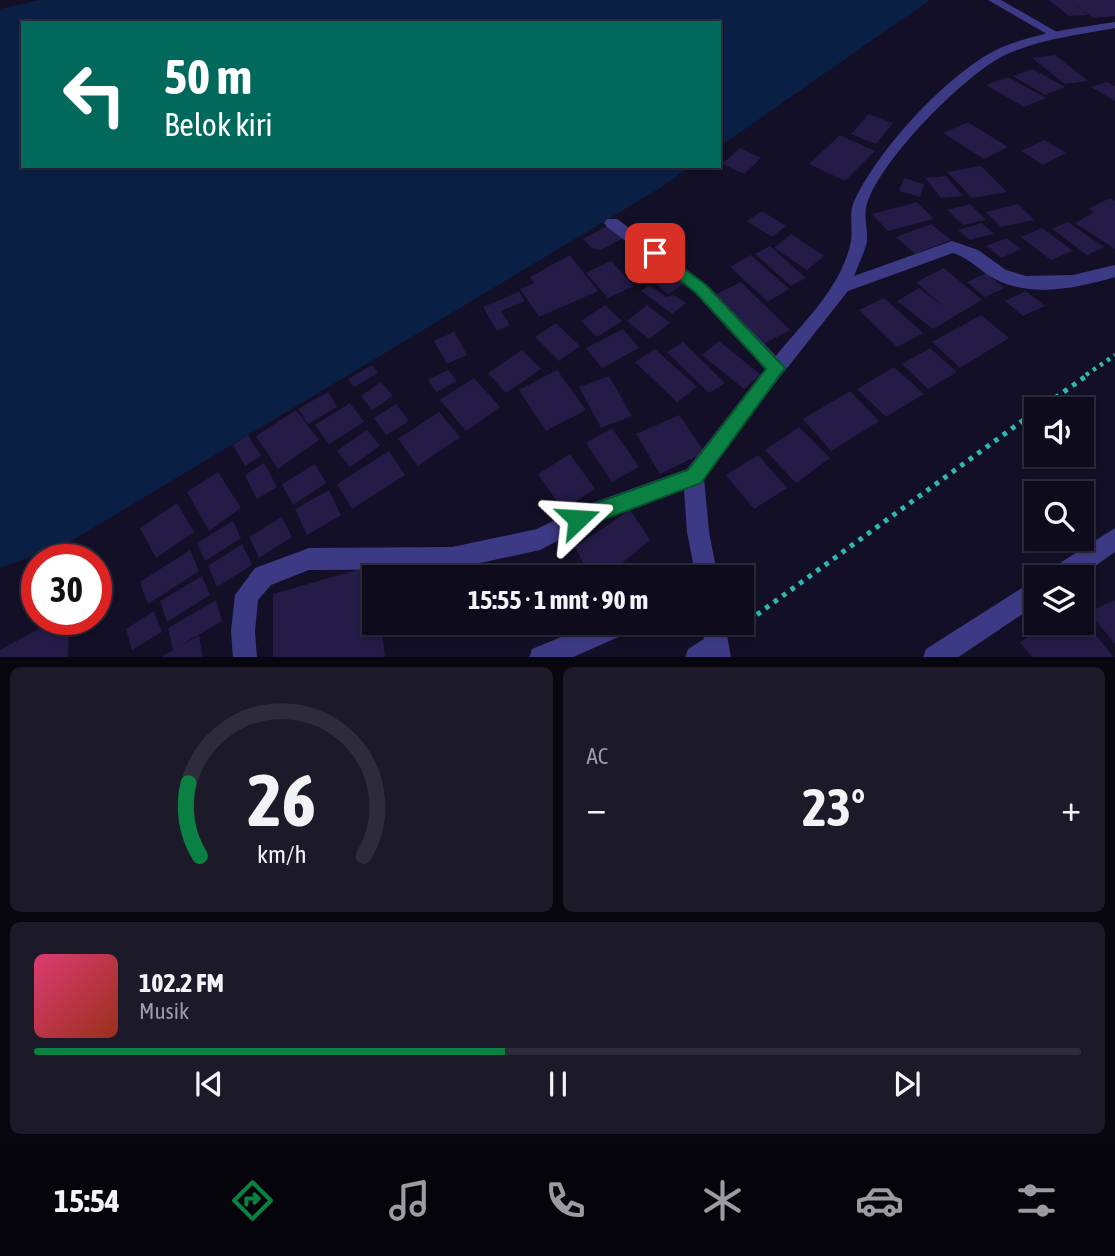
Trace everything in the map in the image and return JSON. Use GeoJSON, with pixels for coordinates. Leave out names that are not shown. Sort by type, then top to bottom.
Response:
{"type":"FeatureCollection","features":[{"type":"Feature","properties":{"kind":"street"},"geometry":{"type":"LineString","coordinates":[[993,0],[1056,35]]}},
{"type":"Feature","properties":{"kind":"street"},"geometry":{"type":"LineString","coordinates":[[245,657],[243,631],[247,595],[263,576],[309,559],[452,558],[540,539],[578,519],[694,476],[842,287],[859,241],[859,208],[874,176],[926,112],[959,82],[1000,53],[1056,35],[1115,25]]}},
{"type":"Feature","properties":{"kind":"street"},"geometry":{"type":"LineString","coordinates":[[612,223],[701,289],[776,368]]}},
{"type":"Feature","properties":{"kind":"street"},"geometry":{"type":"LineString","coordinates":[[842,287],[952,247],[966,250],[1002,275],[1015,279],[1066,282],[1115,271]]}},
{"type":"Feature","properties":{"kind":"street"},"geometry":{"type":"LineString","coordinates":[[694,476],[698,532],[704,565]]}},
{"type":"Feature","properties":{"kind":"street"},"geometry":{"type":"LineString","coordinates":[[1076,565],[1115,539]]}},
{"type":"Feature","properties":{"kind":"street"},"geometry":{"type":"LineString","coordinates":[[935,657],[1024,599]]}},
{"type":"Feature","properties":{"kind":"street"},"geometry":{"type":"LineString","coordinates":[[541,657],[595,635]]}},
{"type":"Feature","properties":{"kind":"path"},"geometry":{"type":"LineString","coordinates":[[1055,397],[1115,355]]}},
{"type":"Feature","properties":{"kind":"path"},"geometry":{"type":"LineString","coordinates":[[711,646],[1024,419]]}},
{"type":"Feature","properties":{"kind":"water"},"geometry":{"type":"Polygon","coordinates":[[[40,0],[930,0],[721,146],[721,21],[21,21],[21,168],[688,168],[660,188],[68,543],[21,544],[21,560],[0,568],[0,9],[40,0]]]}},
{"type":"Feature","properties":{"kind":"building"},"geometry":{"type":"Polygon","coordinates":[[[1049,0],[1115,0],[1115,16],[1093,18],[1072,2],[1088,15],[1069,16],[1049,0]]]}},
{"type":"Feature","properties":{"kind":"building"},"geometry":{"type":"Polygon","coordinates":[[[1055,55],[1088,81],[1065,84],[1032,58],[1055,55]]]}},
{"type":"Feature","properties":{"kind":"building"},"geometry":{"type":"Polygon","coordinates":[[[1032,69],[1065,87],[1045,95],[1013,76],[1032,69]]]}},
{"type":"Feature","properties":{"kind":"building"},"geometry":{"type":"Polygon","coordinates":[[[1008,77],[1046,98],[1024,107],[986,85],[1008,77]]]}},
{"type":"Feature","properties":{"kind":"building"},"geometry":{"type":"Polygon","coordinates":[[[1107,82],[1115,86],[1115,101],[1091,87],[1107,82]]]}},
{"type":"Feature","properties":{"kind":"building"},"geometry":{"type":"Polygon","coordinates":[[[869,114],[893,123],[876,144],[851,134],[869,114]]]}},
{"type":"Feature","properties":{"kind":"building"},"geometry":{"type":"Polygon","coordinates":[[[968,122],[1008,147],[984,159],[943,133],[968,122]]]}},
{"type":"Feature","properties":{"kind":"building"},"geometry":{"type":"Polygon","coordinates":[[[840,135],[875,151],[845,181],[809,164],[840,135]]]}},
{"type":"Feature","properties":{"kind":"building"},"geometry":{"type":"Polygon","coordinates":[[[1044,140],[1066,153],[1043,165],[1021,151],[1044,140]]]}},
{"type":"Feature","properties":{"kind":"building"},"geometry":{"type":"Polygon","coordinates":[[[740,148],[761,158],[744,174],[722,164],[740,148]]]}},
{"type":"Feature","properties":{"kind":"building"},"geometry":{"type":"Polygon","coordinates":[[[981,166],[1007,192],[972,198],[947,172],[981,166]]]}},
{"type":"Feature","properties":{"kind":"building"},"geometry":{"type":"Polygon","coordinates":[[[946,176],[963,196],[941,198],[925,178],[946,176]]]}},
{"type":"Feature","properties":{"kind":"building"},"geometry":{"type":"Polygon","coordinates":[[[904,178],[924,184],[920,197],[899,191],[904,178]]]}},
{"type":"Feature","properties":{"kind":"building"},"geometry":{"type":"Polygon","coordinates":[[[1110,198],[1115,201],[1115,249],[1075,223],[1094,212],[1088,209],[1110,198]]]}},
{"type":"Feature","properties":{"kind":"building"},"geometry":{"type":"Polygon","coordinates":[[[917,202],[934,219],[888,231],[872,214],[917,202]]]}},
{"type":"Feature","properties":{"kind":"building"},"geometry":{"type":"Polygon","coordinates":[[[970,204],[986,220],[963,225],[947,210],[970,204]]]}},
{"type":"Feature","properties":{"kind":"building"},"geometry":{"type":"Polygon","coordinates":[[[1018,204],[1034,220],[1001,227],[986,212],[1018,204]]]}},
{"type":"Feature","properties":{"kind":"building"},"geometry":{"type":"Polygon","coordinates":[[[762,211],[786,226],[772,237],[747,221],[762,211]]]}},
{"type":"Feature","properties":{"kind":"building"},"geometry":{"type":"Polygon","coordinates":[[[1068,222],[1104,247],[1087,255],[1052,229],[1068,222]]]}},
{"type":"Feature","properties":{"kind":"building"},"geometry":{"type":"Polygon","coordinates":[[[982,223],[994,234],[970,240],[958,230],[982,223]]]}},
{"type":"Feature","properties":{"kind":"building"},"geometry":{"type":"Polygon","coordinates":[[[931,224],[951,240],[915,254],[896,237],[931,224]]]}},
{"type":"Feature","properties":{"kind":"building"},"geometry":{"type":"Polygon","coordinates":[[[609,225],[623,238],[601,250],[592,248],[583,239],[609,225]]]}},
{"type":"Feature","properties":{"kind":"building"},"geometry":{"type":"Polygon","coordinates":[[[1042,228],[1073,251],[1051,260],[1021,237],[1042,228]]]}},
{"type":"Feature","properties":{"kind":"building"},"geometry":{"type":"Polygon","coordinates":[[[791,234],[824,256],[807,270],[774,248],[791,234]]]}},
{"type":"Feature","properties":{"kind":"building"},"geometry":{"type":"Polygon","coordinates":[[[1007,238],[1021,249],[1001,258],[986,246],[1007,238]]]}},
{"type":"Feature","properties":{"kind":"building"},"geometry":{"type":"Polygon","coordinates":[[[770,246],[806,278],[791,286],[755,254],[770,246]]]}},
{"type":"Feature","properties":{"kind":"building"},"geometry":{"type":"Polygon","coordinates":[[[570,255],[598,291],[539,317],[520,289],[534,283],[530,277],[570,255]]]}},
{"type":"Feature","properties":{"kind":"building"},"geometry":{"type":"Polygon","coordinates":[[[751,255],[789,289],[768,302],[730,267],[751,255]]]}},
{"type":"Feature","properties":{"kind":"building"},"geometry":{"type":"Polygon","coordinates":[[[611,261],[634,286],[608,298],[586,273],[611,261]]]}},
{"type":"Feature","properties":{"kind":"building"},"geometry":{"type":"Polygon","coordinates":[[[944,268],[982,300],[933,329],[897,301],[919,288],[943,306],[916,282],[944,268]]]}},
{"type":"Feature","properties":{"kind":"building"},"geometry":{"type":"Polygon","coordinates":[[[673,269],[687,282],[668,294],[653,281],[673,269]]]}},
{"type":"Feature","properties":{"kind":"building"},"geometry":{"type":"Polygon","coordinates":[[[986,273],[1004,288],[985,297],[967,282],[986,273]]]}},
{"type":"Feature","properties":{"kind":"building"},"geometry":{"type":"Polygon","coordinates":[[[741,282],[790,330],[764,344],[716,294],[741,282]]]}},
{"type":"Feature","properties":{"kind":"building"},"geometry":{"type":"Polygon","coordinates":[[[650,285],[666,297],[674,295],[686,303],[672,314],[641,291],[650,285]]]}},
{"type":"Feature","properties":{"kind":"building"},"geometry":{"type":"Polygon","coordinates":[[[1026,291],[1045,306],[1023,316],[1005,301],[1026,291]]]}},
{"type":"Feature","properties":{"kind":"building"},"geometry":{"type":"Polygon","coordinates":[[[519,292],[525,301],[501,311],[510,325],[497,331],[483,307],[519,292]]]}},
{"type":"Feature","properties":{"kind":"building"},"geometry":{"type":"Polygon","coordinates":[[[884,298],[923,333],[897,347],[859,310],[884,298]]]}},
{"type":"Feature","properties":{"kind":"building"},"geometry":{"type":"Polygon","coordinates":[[[605,305],[622,321],[597,337],[581,321],[605,305]]]}},
{"type":"Feature","properties":{"kind":"building"},"geometry":{"type":"Polygon","coordinates":[[[647,305],[670,323],[649,339],[627,321],[647,305]]]}},
{"type":"Feature","properties":{"kind":"building"},"geometry":{"type":"Polygon","coordinates":[[[981,315],[1009,338],[960,368],[932,342],[981,315]]]}},
{"type":"Feature","properties":{"kind":"building"},"geometry":{"type":"Polygon","coordinates":[[[556,323],[580,346],[559,361],[535,337],[556,323]]]}},
{"type":"Feature","properties":{"kind":"building"},"geometry":{"type":"Polygon","coordinates":[[[623,329],[639,348],[602,368],[586,348],[623,329]]]}},
{"type":"Feature","properties":{"kind":"building"},"geometry":{"type":"Polygon","coordinates":[[[454,332],[467,355],[447,364],[434,341],[454,332]]]}},
{"type":"Feature","properties":{"kind":"building"},"geometry":{"type":"Polygon","coordinates":[[[719,341],[761,375],[744,389],[702,355],[719,341]]]}},
{"type":"Feature","properties":{"kind":"building"},"geometry":{"type":"Polygon","coordinates":[[[683,342],[725,383],[709,393],[667,352],[683,342]]]}},
{"type":"Feature","properties":{"kind":"building"},"geometry":{"type":"Polygon","coordinates":[[[930,348],[957,372],[928,389],[902,364],[930,348]]]}},
{"type":"Feature","properties":{"kind":"building"},"geometry":{"type":"Polygon","coordinates":[[[655,349],[697,387],[677,402],[635,362],[655,349]]]}},
{"type":"Feature","properties":{"kind":"building"},"geometry":{"type":"Polygon","coordinates":[[[522,350],[541,369],[506,393],[488,373],[522,350]]]}},
{"type":"Feature","properties":{"kind":"building"},"geometry":{"type":"Polygon","coordinates":[[[372,365],[378,373],[354,387],[348,379],[372,365]]]}},
{"type":"Feature","properties":{"kind":"building"},"geometry":{"type":"Polygon","coordinates":[[[894,367],[924,394],[886,417],[857,389],[894,367]]]}},
{"type":"Feature","properties":{"kind":"building"},"geometry":{"type":"Polygon","coordinates":[[[448,370],[457,381],[436,392],[428,380],[448,370]]]}},
{"type":"Feature","properties":{"kind":"building"},"geometry":{"type":"Polygon","coordinates":[[[557,370],[586,410],[546,431],[519,390],[557,370]]]}},
{"type":"Feature","properties":{"kind":"building"},"geometry":{"type":"Polygon","coordinates":[[[609,376],[632,416],[601,428],[579,387],[609,376]]]}},
{"type":"Feature","properties":{"kind":"building"},"geometry":{"type":"Polygon","coordinates":[[[474,378],[500,407],[466,431],[440,400],[474,378]]]}},
{"type":"Feature","properties":{"kind":"building"},"geometry":{"type":"Polygon","coordinates":[[[381,382],[393,396],[372,410],[361,396],[381,382]]]}},
{"type":"Feature","properties":{"kind":"building"},"geometry":{"type":"Polygon","coordinates":[[[850,391],[879,421],[831,451],[803,419],[850,391]]]}},
{"type":"Feature","properties":{"kind":"building"},"geometry":{"type":"Polygon","coordinates":[[[328,392],[337,407],[308,424],[298,409],[328,392]]]}},
{"type":"Feature","properties":{"kind":"building"},"geometry":{"type":"Polygon","coordinates":[[[350,403],[364,422],[329,444],[315,425],[350,403]]]}},
{"type":"Feature","properties":{"kind":"building"},"geometry":{"type":"Polygon","coordinates":[[[396,404],[409,421],[386,435],[374,418],[396,404]]]}},
{"type":"Feature","properties":{"kind":"building"},"geometry":{"type":"Polygon","coordinates":[[[296,410],[319,440],[278,469],[256,436],[296,410]]]}},
{"type":"Feature","properties":{"kind":"building"},"geometry":{"type":"Polygon","coordinates":[[[439,412],[460,437],[418,466],[398,439],[439,412]]]}},
{"type":"Feature","properties":{"kind":"building"},"geometry":{"type":"Polygon","coordinates":[[[679,415],[705,452],[660,474],[636,434],[679,415]]]}},
{"type":"Feature","properties":{"kind":"building"},"geometry":{"type":"Polygon","coordinates":[[[799,427],[830,458],[796,483],[765,450],[799,427]]]}},
{"type":"Feature","properties":{"kind":"building"},"geometry":{"type":"Polygon","coordinates":[[[612,428],[639,467],[612,482],[586,443],[612,428]]]}},
{"type":"Feature","properties":{"kind":"building"},"geometry":{"type":"Polygon","coordinates":[[[367,430],[380,446],[350,467],[337,451],[367,430]]]}},
{"type":"Feature","properties":{"kind":"building"},"geometry":{"type":"Polygon","coordinates":[[[248,435],[261,456],[245,466],[233,445],[248,435]]]}},
{"type":"Feature","properties":{"kind":"building"},"geometry":{"type":"Polygon","coordinates":[[[389,451],[405,475],[352,509],[337,484],[389,451]]]}},
{"type":"Feature","properties":{"kind":"building"},"geometry":{"type":"Polygon","coordinates":[[[570,454],[595,489],[563,510],[538,474],[570,454]]]}},
{"type":"Feature","properties":{"kind":"building"},"geometry":{"type":"Polygon","coordinates":[[[758,455],[787,488],[754,509],[726,475],[758,455]]]}},
{"type":"Feature","properties":{"kind":"building"},"geometry":{"type":"Polygon","coordinates":[[[264,463],[277,487],[257,499],[245,475],[264,463]]]}},
{"type":"Feature","properties":{"kind":"building"},"geometry":{"type":"Polygon","coordinates":[[[315,464],[326,483],[293,505],[282,484],[315,464]]]}},
{"type":"Feature","properties":{"kind":"building"},"geometry":{"type":"Polygon","coordinates":[[[218,472],[241,508],[209,531],[187,492],[218,472]]]}},
{"type":"Feature","properties":{"kind":"building"},"geometry":{"type":"Polygon","coordinates":[[[329,490],[341,515],[307,535],[295,509],[329,490]]]}},
{"type":"Feature","properties":{"kind":"building"},"geometry":{"type":"Polygon","coordinates":[[[177,503],[194,532],[156,558],[140,528],[177,503]]]}},
{"type":"Feature","properties":{"kind":"building"},"geometry":{"type":"Polygon","coordinates":[[[630,510],[650,540],[620,565],[584,565],[575,547],[630,510]]]}},
{"type":"Feature","properties":{"kind":"building"},"geometry":{"type":"Polygon","coordinates":[[[282,517],[292,537],[259,558],[249,537],[282,517]]]}},
{"type":"Feature","properties":{"kind":"building"},"geometry":{"type":"Polygon","coordinates":[[[233,521],[241,538],[205,561],[197,543],[233,521]]]}},
{"type":"Feature","properties":{"kind":"building"},"geometry":{"type":"Polygon","coordinates":[[[242,544],[252,565],[217,587],[208,566],[242,544]]]}},
{"type":"Feature","properties":{"kind":"building"},"geometry":{"type":"Polygon","coordinates":[[[190,550],[199,571],[148,604],[140,582],[190,550]]]}},
{"type":"Feature","properties":{"kind":"building"},"geometry":{"type":"Polygon","coordinates":[[[362,568],[362,635],[382,635],[385,657],[273,657],[273,594],[362,568]]]}},
{"type":"Feature","properties":{"kind":"building"},"geometry":{"type":"Polygon","coordinates":[[[202,576],[210,595],[167,622],[160,601],[202,576]]]}},
{"type":"Feature","properties":{"kind":"building"},"geometry":{"type":"Polygon","coordinates":[[[216,600],[222,621],[181,645],[199,636],[203,657],[161,657],[173,650],[168,628],[216,600]]]}},
{"type":"Feature","properties":{"kind":"building"},"geometry":{"type":"Polygon","coordinates":[[[1115,600],[1115,644],[1094,618],[1094,610],[1115,600]]]}},
{"type":"Feature","properties":{"kind":"building"},"geometry":{"type":"Polygon","coordinates":[[[154,611],[162,632],[132,650],[126,629],[154,611]]]}},
{"type":"Feature","properties":{"kind":"building"},"geometry":{"type":"Polygon","coordinates":[[[1094,633],[1114,657],[1032,657],[1020,642],[1030,635],[1094,633]]]}},
{"type":"Feature","properties":{"kind":"building"},"geometry":{"type":"Polygon","coordinates":[[[28,635],[69,635],[68,657],[0,657],[0,650],[28,635]]]}},
{"type":"Feature","properties":{"kind":"route"},"geometry":{"type":"LineString","coordinates":[[578,519],[694,476],[727,429],[776,368],[701,289],[655,253]]}}]}
